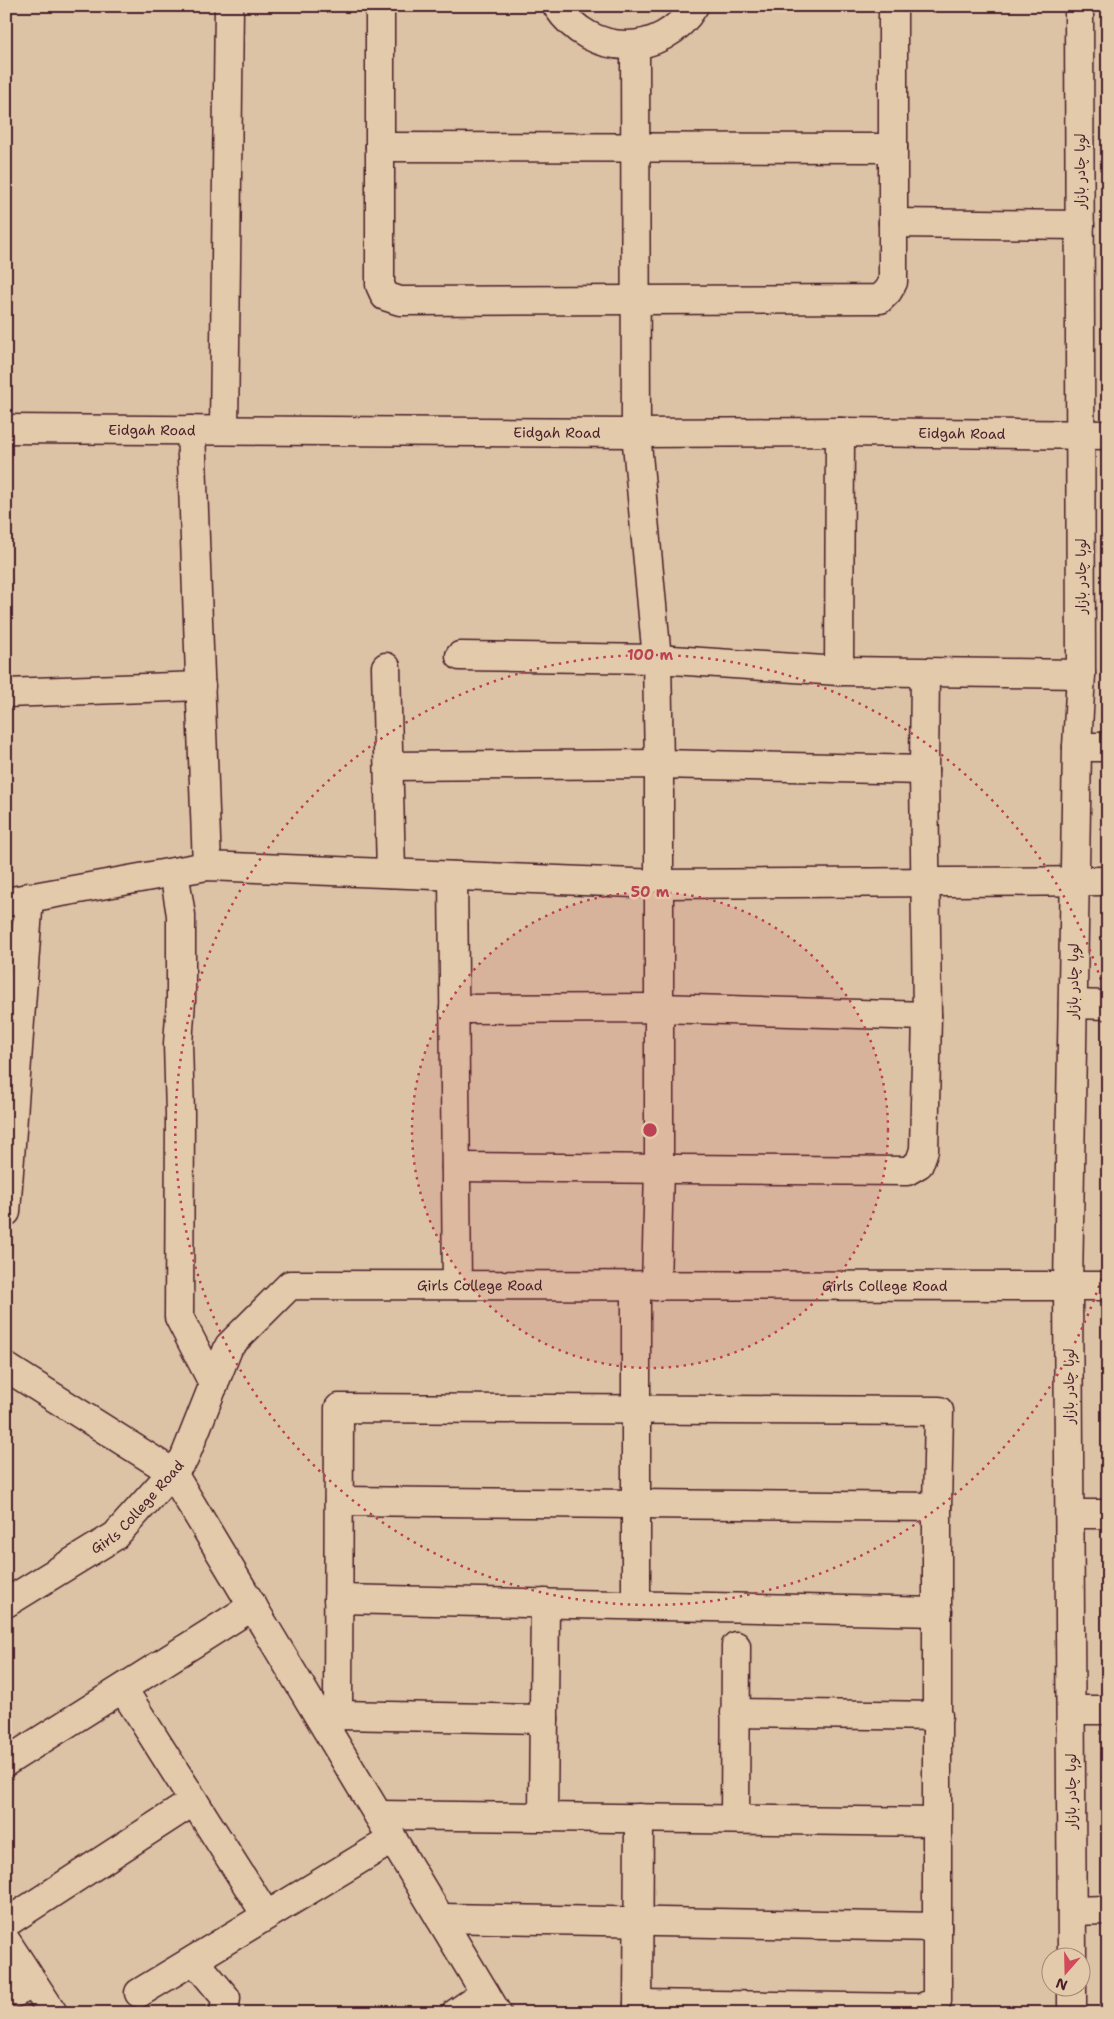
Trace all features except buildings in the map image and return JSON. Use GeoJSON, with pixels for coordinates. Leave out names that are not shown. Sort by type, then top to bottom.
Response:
{"type":"FeatureCollection","features":[{"type":"Feature","properties":{"kind":"street"},"geometry":{"type":"LineString","coordinates":[[224,430],[229,6]]}},
{"type":"Feature","properties":{"kind":"street"},"geometry":{"type":"LineString","coordinates":[[380,6],[380,285],[385,296],[400,301],[636,298],[880,299],[888,292],[894,282],[893,6]]}},
{"type":"Feature","properties":{"kind":"street"},"geometry":{"type":"LineString","coordinates":[[557,6],[569,22],[583,33],[608,43],[635,45],[655,40],[673,30],[689,15],[694,6]]}},
{"type":"Feature","properties":{"kind":"street","name":"لوہا چادر بازار"},"geometry":{"type":"LineString","coordinates":[[1072,1946],[1068,1286],[1077,746],[1094,435],[1080,224],[1079,6]]}},
{"type":"Feature","properties":{"kind":"street"},"geometry":{"type":"LineString","coordinates":[[635,45],[636,432],[657,659],[659,764],[658,1169],[636,1410],[636,1606]]}},
{"type":"Feature","properties":{"kind":"street"},"geometry":{"type":"LineString","coordinates":[[380,147],[893,148]]}},
{"type":"Feature","properties":{"kind":"street"},"geometry":{"type":"LineString","coordinates":[[893,223],[1080,224]]}},
{"type":"Feature","properties":{"kind":"street","name":"Eidgah Road"},"geometry":{"type":"LineString","coordinates":[[6,429],[840,432],[1094,435]]}},
{"type":"Feature","properties":{"kind":"street"},"geometry":{"type":"LineString","coordinates":[[191,430],[207,866]]}},
{"type":"Feature","properties":{"kind":"street"},"geometry":{"type":"LineString","coordinates":[[840,432],[840,671]]}},
{"type":"Feature","properties":{"kind":"street"},"geometry":{"type":"LineString","coordinates":[[460,656],[657,659],[840,671],[1081,674]]}},
{"type":"Feature","properties":{"kind":"street"},"geometry":{"type":"LineString","coordinates":[[386,667],[391,873]]}},
{"type":"Feature","properties":{"kind":"street"},"geometry":{"type":"LineString","coordinates":[[456,1167],[907,1171],[919,1164],[924,1150],[927,1016],[924,770],[925,673]]}},
{"type":"Feature","properties":{"kind":"street"},"geometry":{"type":"LineString","coordinates":[[6,693],[201,686]]}},
{"type":"Feature","properties":{"kind":"street"},"geometry":{"type":"LineString","coordinates":[[1077,746],[1108,747]]}},
{"type":"Feature","properties":{"kind":"street"},"geometry":{"type":"LineString","coordinates":[[389,766],[659,764],[924,770]]}},
{"type":"Feature","properties":{"kind":"street"},"geometry":{"type":"LineString","coordinates":[[6,1212],[18,900],[207,866],[659,884],[1108,881]]}},
{"type":"Feature","properties":{"kind":"street"},"geometry":{"type":"LineString","coordinates":[[174,872],[181,914],[178,1044],[180,1114],[178,1317],[214,1385]]}},
{"type":"Feature","properties":{"kind":"street"},"geometry":{"type":"LineString","coordinates":[[453,876],[457,1285]]}},
{"type":"Feature","properties":{"kind":"street"},"geometry":{"type":"LineString","coordinates":[[1073,1004],[1108,1004]]}},
{"type":"Feature","properties":{"kind":"street"},"geometry":{"type":"LineString","coordinates":[[454,1009],[658,1008],[927,1016]]}},
{"type":"Feature","properties":{"kind":"street","name":"Girls College Road"},"geometry":{"type":"LineString","coordinates":[[6,1604],[115,1536],[184,1459],[229,1346],[290,1285],[1108,1286]]}},
{"type":"Feature","properties":{"kind":"street"},"geometry":{"type":"LineString","coordinates":[[6,1367],[172,1472],[253,1606],[332,1722],[378,1815],[491,2003],[456,2013]]}},
{"type":"Feature","properties":{"kind":"street"},"geometry":{"type":"LineString","coordinates":[[332,1722],[338,1599],[339,1408],[939,1411],[937,1507],[937,2001],[921,2008],[638,2008],[640,1818]]}},
{"type":"Feature","properties":{"kind":"street"},"geometry":{"type":"LineString","coordinates":[[338,1501],[937,1507]]}},
{"type":"Feature","properties":{"kind":"street"},"geometry":{"type":"LineString","coordinates":[[1070,1514],[1108,1514]]}},
{"type":"Feature","properties":{"kind":"street"},"geometry":{"type":"LineString","coordinates":[[338,1599],[938,1612]]}},
{"type":"Feature","properties":{"kind":"street"},"geometry":{"type":"LineString","coordinates":[[544,1816],[545,1603]]}},
{"type":"Feature","properties":{"kind":"street"},"geometry":{"type":"LineString","coordinates":[[6,1762],[253,1606]]}},
{"type":"Feature","properties":{"kind":"street"},"geometry":{"type":"LineString","coordinates":[[735,1819],[736,1646]]}},
{"type":"Feature","properties":{"kind":"street"},"geometry":{"type":"LineString","coordinates":[[123,1688],[266,1915]]}},
{"type":"Feature","properties":{"kind":"street"},"geometry":{"type":"LineString","coordinates":[[1071,1710],[1108,1710]]}},
{"type":"Feature","properties":{"kind":"street"},"geometry":{"type":"LineString","coordinates":[[735,1714],[938,1716]]}},
{"type":"Feature","properties":{"kind":"street"},"geometry":{"type":"LineString","coordinates":[[332,1722],[544,1719]]}},
{"type":"Feature","properties":{"kind":"street"},"geometry":{"type":"LineString","coordinates":[[6,1923],[194,1802]]}},
{"type":"Feature","properties":{"kind":"street"},"geometry":{"type":"LineString","coordinates":[[378,1815],[937,1822]]}},
{"type":"Feature","properties":{"kind":"street"},"geometry":{"type":"LineString","coordinates":[[139,1993],[393,1839]]}},
{"type":"Feature","properties":{"kind":"street"},"geometry":{"type":"LineString","coordinates":[[1072,1911],[1108,1910]]}},
{"type":"Feature","properties":{"kind":"street"},"geometry":{"type":"LineString","coordinates":[[440,1918],[937,1927]]}},
{"type":"Feature","properties":{"kind":"street"},"geometry":{"type":"LineString","coordinates":[[6,1941],[53,2013]]}},
{"type":"Feature","properties":{"kind":"street"},"geometry":{"type":"LineString","coordinates":[[194,1960],[226,1998],[224,2013]]}},
{"type":"Feature","properties":{"kind":"street"},"geometry":{"type":"LineString","coordinates":[[6,1997],[34,1984]]}},
{"type":"Feature","properties":{"kind":"street"},"geometry":{"type":"LineString","coordinates":[[1072,1996],[1072,2013]]}}]}
